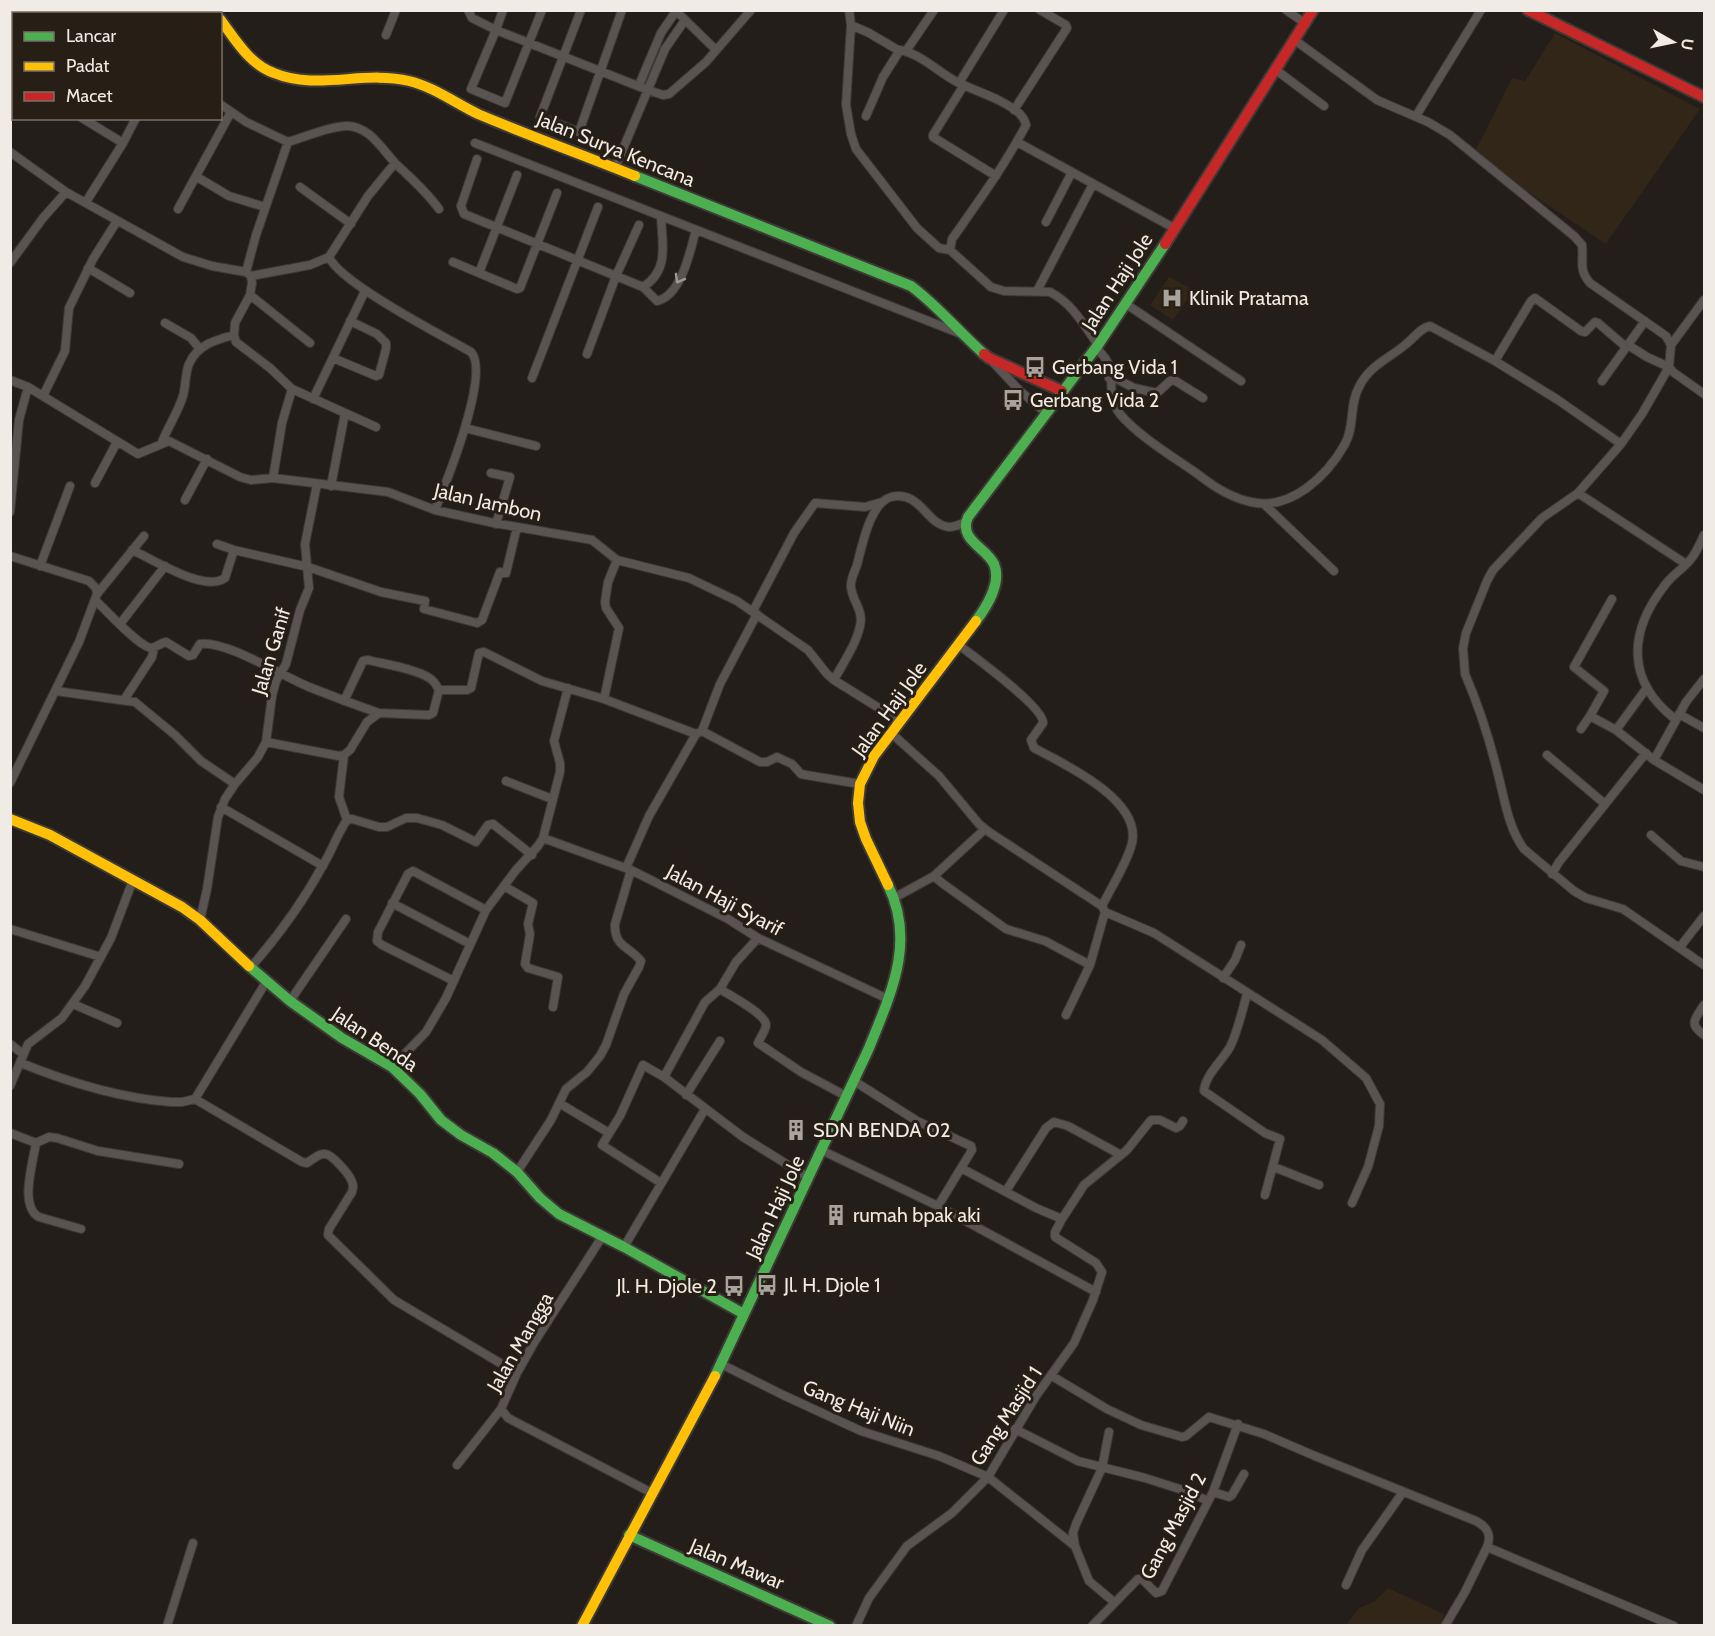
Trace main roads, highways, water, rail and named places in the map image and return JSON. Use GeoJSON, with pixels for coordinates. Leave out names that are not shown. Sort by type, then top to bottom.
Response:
{"type":"FeatureCollection","features":[{"type":"Feature","properties":{"kind":"main road","name":"Jalan Haji Jole"},"geometry":{"type":"LineString","coordinates":[[582,1626],[721,1364],[870,1048],[888,999],[896,972],[901,927],[894,898],[861,829],[857,810],[860,784],[891,733],[990,601],[997,579],[996,568],[968,535],[966,522],[1097,347],[1296,40],[1313,10]]}},
{"type":"Feature","properties":{"kind":"main road"},"geometry":{"type":"LineString","coordinates":[[1528,10],[1704,97]]}},
{"type":"Feature","properties":{"kind":"main road","name":"Jalan Surya Kencana"},"geometry":{"type":"LineString","coordinates":[[222,22],[256,63],[278,76],[303,81],[398,79],[417,84],[477,113],[911,286],[931,301],[960,333],[989,358],[1062,391]]}},
{"type":"Feature","properties":{"kind":"main road","name":"Jalan Benda"},"geometry":{"type":"LineString","coordinates":[[10,819],[36,828],[159,893],[200,920],[229,949],[290,1001],[342,1038],[392,1067],[420,1094],[441,1120],[461,1135],[493,1153],[517,1172],[540,1198],[559,1214],[624,1247],[744,1314]]}},
{"type":"Feature","properties":{"kind":"main road","name":"Jalan Mawar"},"geometry":{"type":"LineString","coordinates":[[629,1535],[815,1622],[830,1626]]}},
{"type":"Feature","properties":{"kind":"place","name":"Klinik Pratama"},"geometry":{"type":"Point","coordinates":[1172,298]}},
{"type":"Feature","properties":{"kind":"place","name":"Gerbang Vida 1"},"geometry":{"type":"Point","coordinates":[1035,367]}},
{"type":"Feature","properties":{"kind":"place","name":"Gerbang Vida 2"},"geometry":{"type":"Point","coordinates":[1013,400]}},
{"type":"Feature","properties":{"kind":"place","name":"SDN BENDA 02"},"geometry":{"type":"Point","coordinates":[796,1130]}},
{"type":"Feature","properties":{"kind":"place","name":"rumah bpak aki"},"geometry":{"type":"Point","coordinates":[836,1215]}},
{"type":"Feature","properties":{"kind":"place","name":"Jl. H. Djole 1"},"geometry":{"type":"Point","coordinates":[767,1285]}},
{"type":"Feature","properties":{"kind":"place","name":"Jl. H. Djole 2"},"geometry":{"type":"Point","coordinates":[734,1286]}}]}
